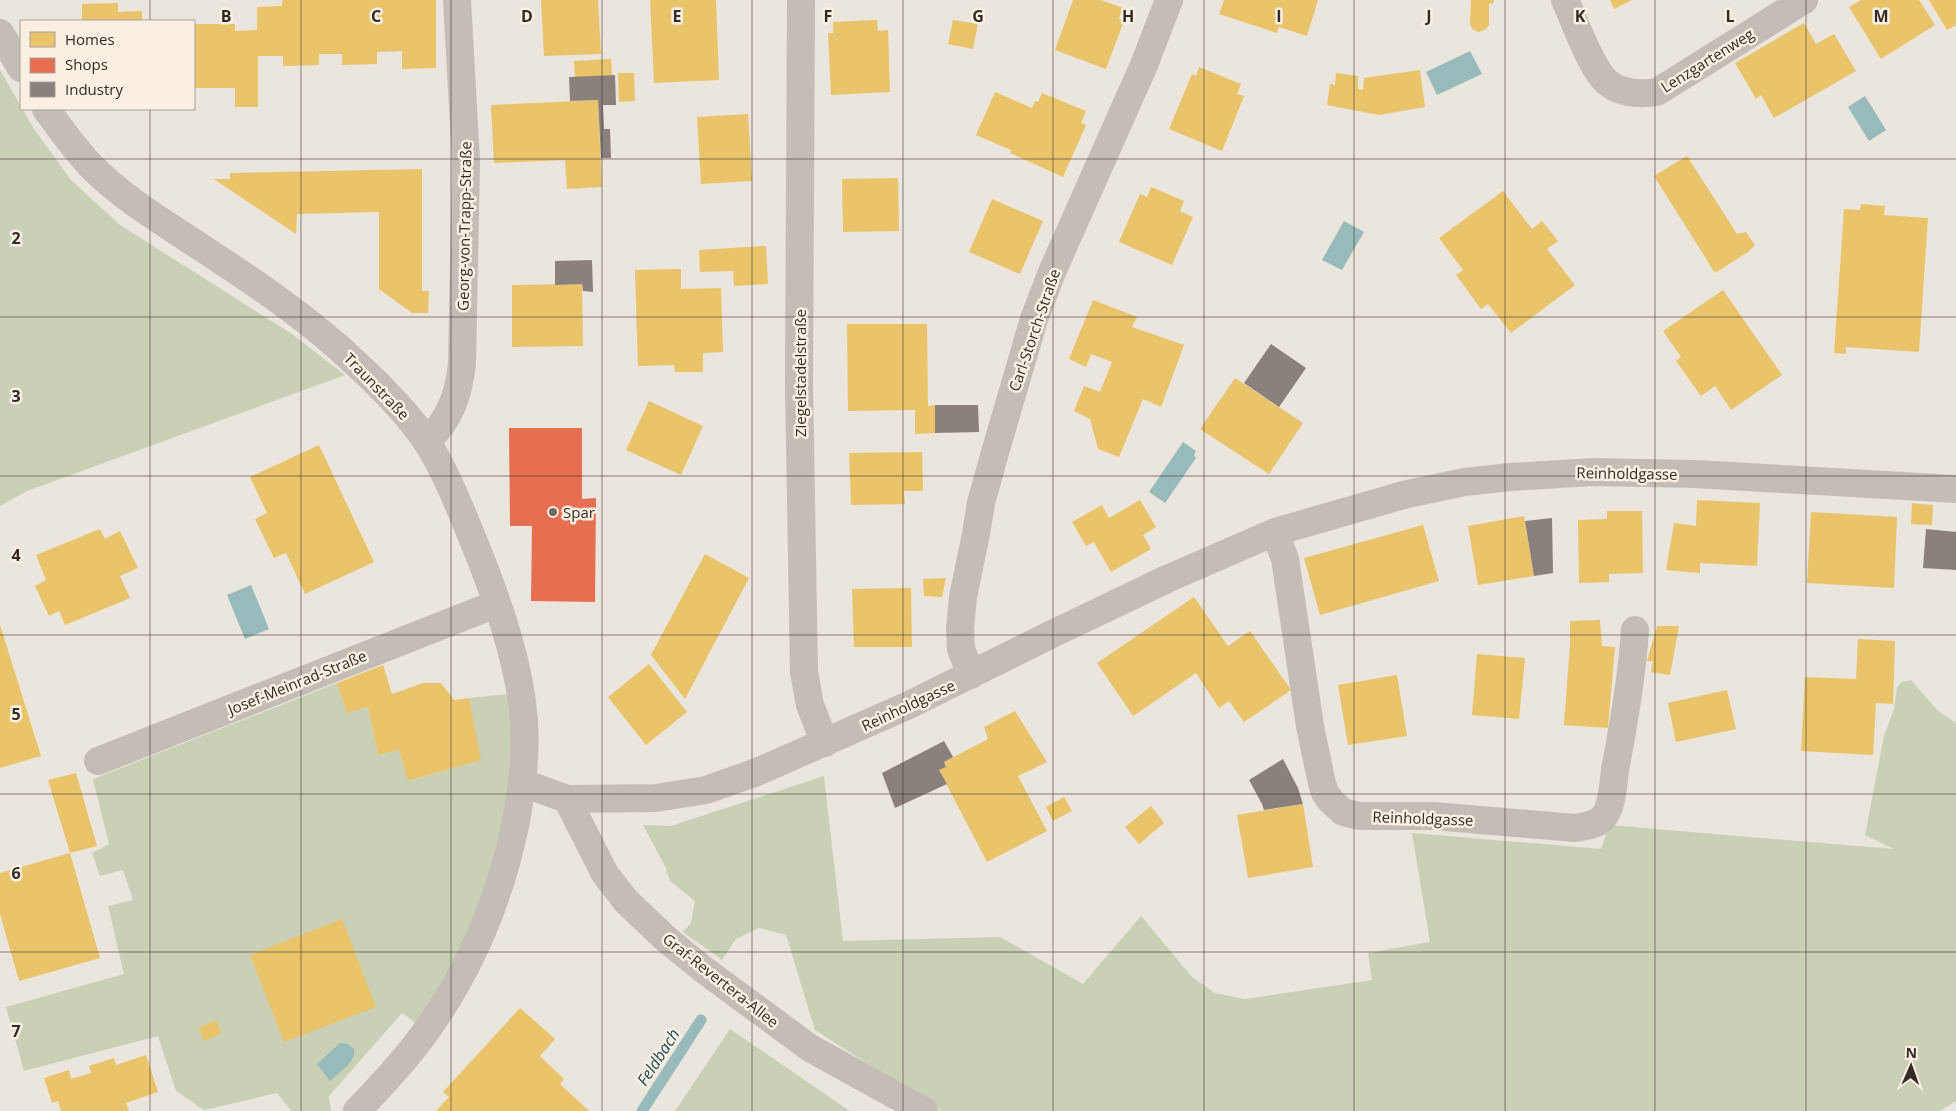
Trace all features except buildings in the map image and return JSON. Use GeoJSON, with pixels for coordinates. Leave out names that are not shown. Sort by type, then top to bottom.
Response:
{"type":"FeatureCollection","features":[{"type":"Feature","properties":{"kind":"street","name":"Georg-von-Trapp-Straße"},"geometry":{"type":"LineString","coordinates":[[426,442],[443,424],[452,408],[458,392],[462,363],[466,161],[457,0]]}},
{"type":"Feature","properties":{"kind":"street","name":"Ziegelstadelstraße"},"geometry":{"type":"LineString","coordinates":[[801,0],[799,384],[804,672],[810,705],[825,743]]}},
{"type":"Feature","properties":{"kind":"street","name":"Carl-Storch-Straße"},"geometry":{"type":"LineString","coordinates":[[971,675],[961,649],[960,629],[963,597],[981,503],[996,447],[1037,311],[1052,272],[1144,65],[1169,0]]}},
{"type":"Feature","properties":{"kind":"street","name":"Lenzgartenweg"},"geometry":{"type":"LineString","coordinates":[[1565,0],[1592,60],[1603,78],[1620,89],[1642,95],[1657,92],[1804,0]]}},
{"type":"Feature","properties":{"kind":"street"},"geometry":{"type":"LineString","coordinates":[[0,33],[20,66]]}},
{"type":"Feature","properties":{"kind":"street","name":"Traunstraße"},"geometry":{"type":"LineString","coordinates":[[47,110],[86,160],[110,184],[264,289],[317,328],[403,410],[426,442],[447,481],[470,534],[496,604],[516,666],[522,702],[525,739],[523,783],[501,883],[487,922],[465,968],[442,1007],[415,1046],[357,1111]]}},
{"type":"Feature","properties":{"kind":"street","name":"Reinholdgasse"},"geometry":{"type":"LineString","coordinates":[[523,783],[567,800],[656,798],[706,790],[757,772],[909,705],[1141,592],[1275,532],[1363,505],[1464,482],[1550,473],[1640,471],[1956,489]]}},
{"type":"Feature","properties":{"kind":"street","name":"Reinholdgasse"},"geometry":{"type":"LineString","coordinates":[[1275,532],[1285,559],[1309,718],[1321,779],[1325,793],[1343,812],[1359,816],[1434,816],[1575,828],[1597,822],[1605,815],[1612,789],[1632,676],[1635,630]]}},
{"type":"Feature","properties":{"kind":"street","name":"Josef-Meinrad-Straße"},"geometry":{"type":"LineString","coordinates":[[98,760],[496,604]]}},
{"type":"Feature","properties":{"kind":"street","name":"Graf-Revertera-Allee"},"geometry":{"type":"LineString","coordinates":[[567,800],[605,874],[626,901],[666,939],[704,970],[810,1048],[924,1111]]}},
{"type":"Feature","properties":{"kind":"green space"},"geometry":{"type":"Polygon","coordinates":[[[0,70],[20,105],[20,110],[23,110],[34,129],[71,180],[120,225],[292,334],[345,375],[27,491],[0,506],[0,70]]]}},
{"type":"Feature","properties":{"kind":"green space"},"geometry":{"type":"Polygon","coordinates":[[[1911,680],[1938,711],[1956,723],[1956,1101],[1940,1111],[941,1111],[815,1030],[786,935],[759,928],[736,939],[722,960],[683,932],[691,923],[695,901],[670,881],[666,868],[643,825],[671,826],[824,776],[843,941],[1000,937],[1083,984],[1141,916],[1192,977],[1215,993],[1245,999],[1372,980],[1368,953],[1430,942],[1412,833],[1601,849],[1609,825],[1894,849],[1865,835],[1884,736],[1894,709],[1897,687],[1902,682],[1911,680]]]}},
{"type":"Feature","properties":{"kind":"green space"},"geometry":{"type":"Polygon","coordinates":[[[337,683],[347,713],[368,707],[378,755],[399,750],[409,781],[480,760],[469,698],[509,694],[515,758],[499,868],[421,1027],[402,1013],[329,1096],[331,1111],[291,1111],[277,1093],[204,1110],[176,1091],[158,1036],[24,1071],[6,1007],[124,974],[108,906],[133,900],[123,870],[100,876],[92,853],[109,844],[93,779],[337,683]]]}},
{"type":"Feature","properties":{"kind":"green space"},"geometry":{"type":"Polygon","coordinates":[[[730,1029],[850,1111],[675,1111],[730,1029]]]}},
{"type":"Feature","properties":{"kind":"water"},"geometry":{"type":"Polygon","coordinates":[[[1470,51],[1482,74],[1437,95],[1426,72],[1470,51]]]}},
{"type":"Feature","properties":{"kind":"water"},"geometry":{"type":"Polygon","coordinates":[[[1865,96],[1886,130],[1869,141],[1848,107],[1865,96]]]}},
{"type":"Feature","properties":{"kind":"water"},"geometry":{"type":"Polygon","coordinates":[[[1344,221],[1364,232],[1342,270],[1322,260],[1344,221]]]}},
{"type":"Feature","properties":{"kind":"water"},"geometry":{"type":"Polygon","coordinates":[[[1183,442],[1196,451],[1194,455],[1196,458],[1165,503],[1149,492],[1183,442]]]}},
{"type":"Feature","properties":{"kind":"water"},"geometry":{"type":"Polygon","coordinates":[[[251,585],[269,629],[245,639],[227,595],[251,585]]]}},
{"type":"Feature","properties":{"kind":"water"},"geometry":{"type":"Polygon","coordinates":[[[340,1043],[348,1044],[354,1049],[354,1054],[350,1063],[330,1081],[317,1064],[340,1043]]]}},
{"type":"Feature","properties":{"kind":"waterway","name":"Feldbach"},"geometry":{"type":"LineString","coordinates":[[642,1111],[701,1020]]}},
{"type":"Feature","properties":{"kind":"place","name":"Spar"},"geometry":{"type":"Point","coordinates":[553,512]}}]}
